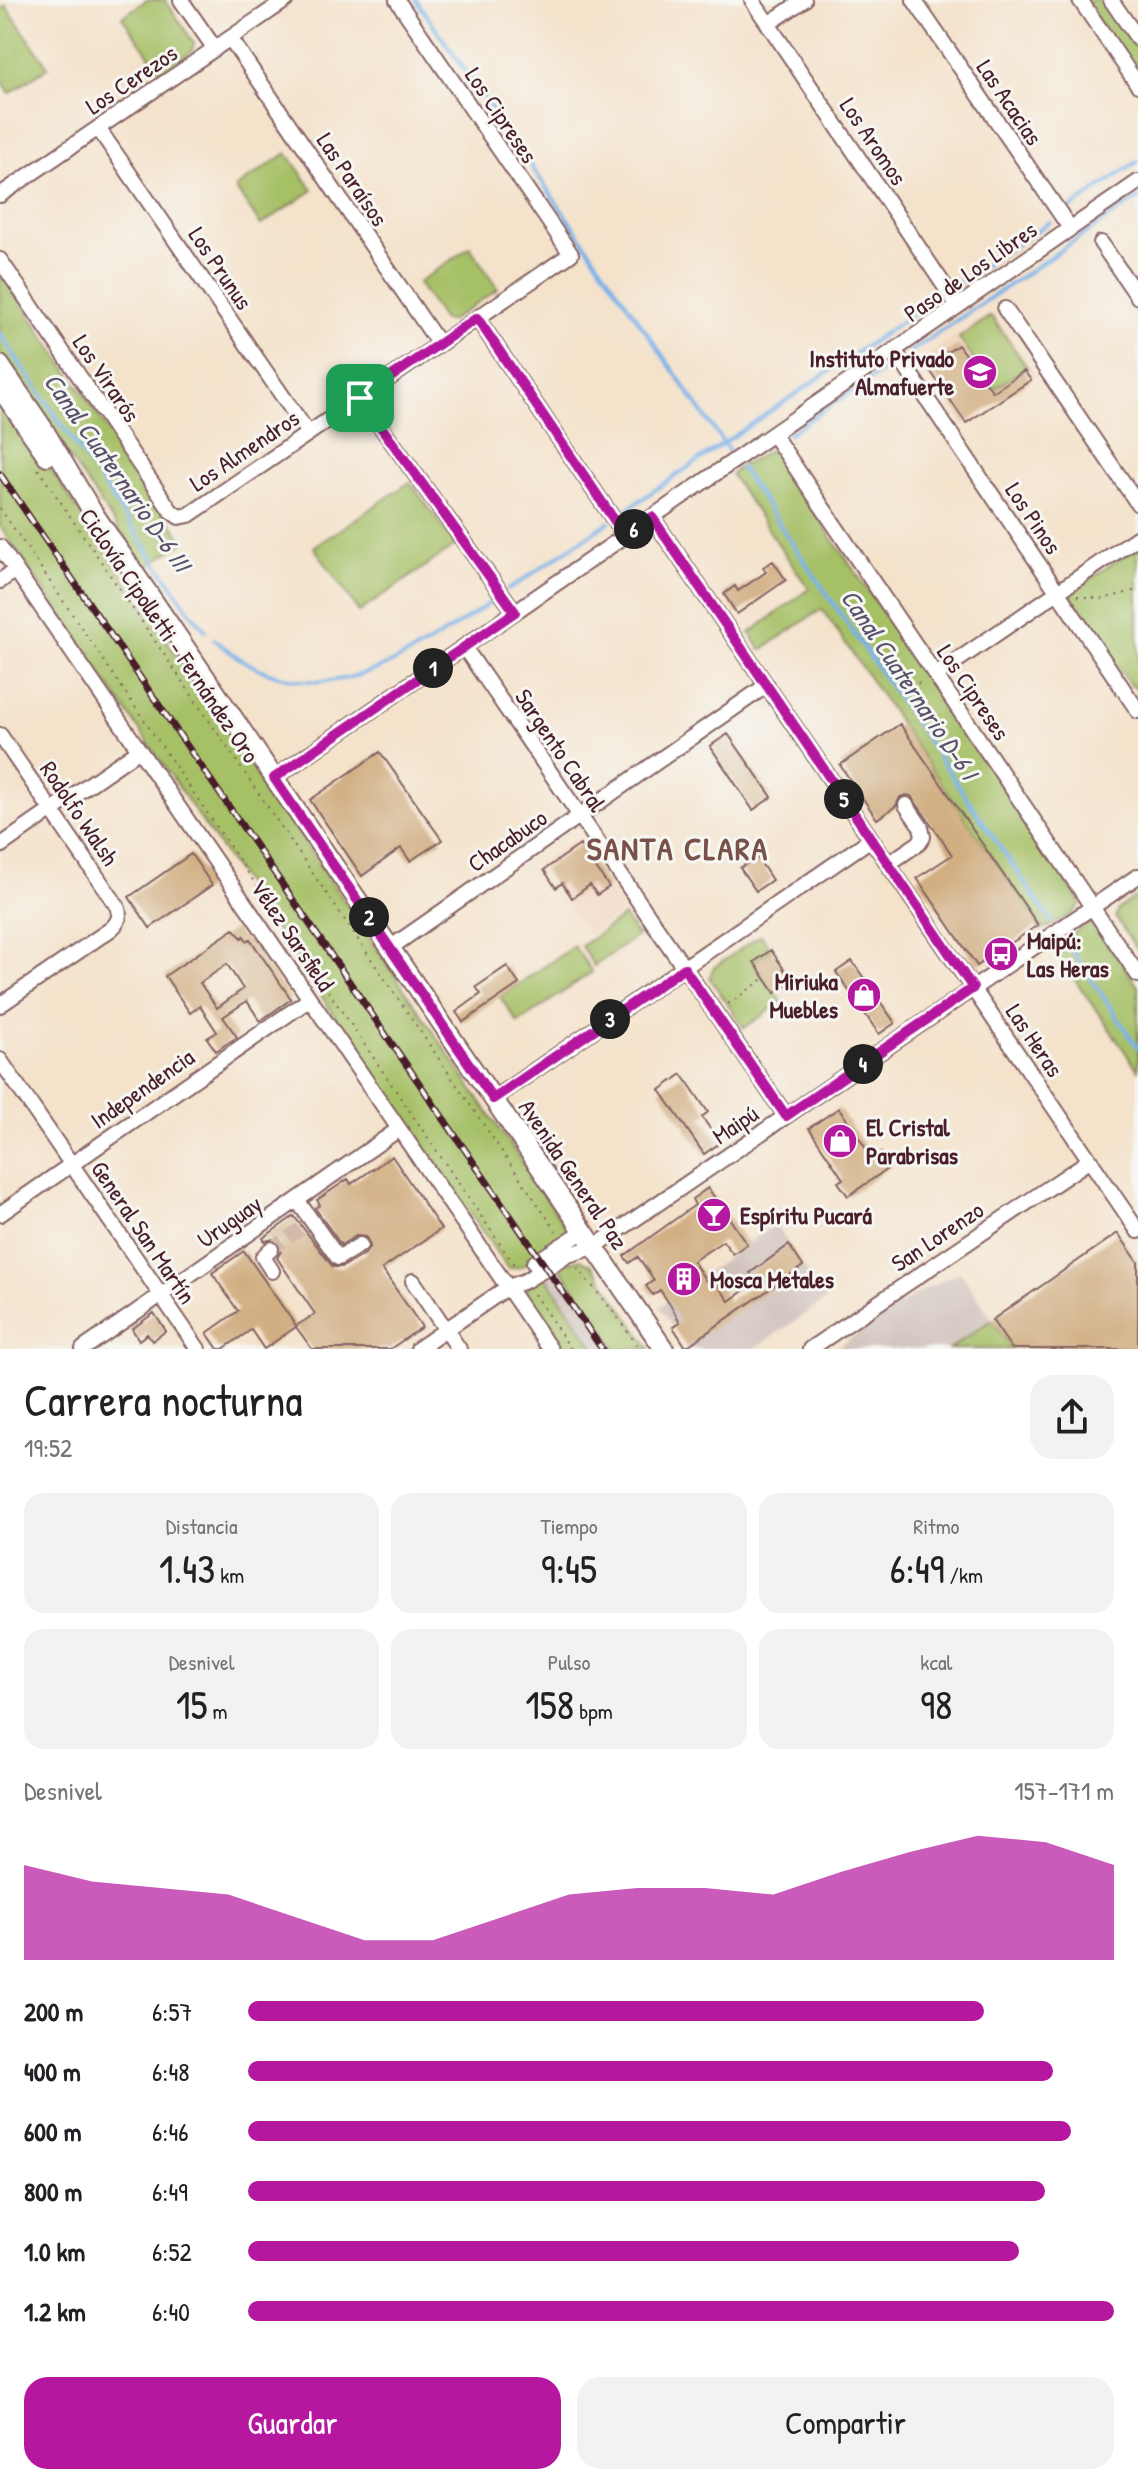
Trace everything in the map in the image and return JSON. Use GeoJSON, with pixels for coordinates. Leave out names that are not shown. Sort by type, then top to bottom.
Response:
{"type":"FeatureCollection","features":[{"type":"Feature","properties":{"kind":"main road","name":"Avenida General Paz"},"geometry":{"type":"LineString","coordinates":[[0,365],[43,428],[92,511],[664,1349]]}},
{"type":"Feature","properties":{"kind":"main road","name":"Avenida General Paz"},"geometry":{"type":"LineString","coordinates":[[0,388],[92,511]]}},
{"type":"Feature","properties":{"kind":"street"},"geometry":{"type":"LineString","coordinates":[[181,0],[215,49]]}},
{"type":"Feature","properties":{"kind":"street","name":"Los Cerezos"},"geometry":{"type":"LineString","coordinates":[[0,195],[286,0]]}},
{"type":"Feature","properties":{"kind":"street","name":"Los Cipreses"},"geometry":{"type":"LineString","coordinates":[[397,0],[571,254]]}},
{"type":"Feature","properties":{"kind":"street","name":"Los Aromos"},"geometry":{"type":"LineString","coordinates":[[752,0],[958,306]]}},
{"type":"Feature","properties":{"kind":"street"},"geometry":{"type":"LineString","coordinates":[[768,24],[804,0]]}},
{"type":"Feature","properties":{"kind":"street","name":"Las Acacias"},"geometry":{"type":"LineString","coordinates":[[914,0],[1070,228]]}},
{"type":"Feature","properties":{"kind":"street"},"geometry":{"type":"LineString","coordinates":[[1080,0],[1138,85]]}},
{"type":"Feature","properties":{"kind":"street"},"geometry":{"type":"LineString","coordinates":[[1111,0],[1138,39]]}},
{"type":"Feature","properties":{"kind":"street","name":"Las Paraísos"},"geometry":{"type":"LineString","coordinates":[[230,38],[439,344]]}},
{"type":"Feature","properties":{"kind":"street","name":"Los Prunus"},"geometry":{"type":"LineString","coordinates":[[98,128],[308,433]]}},
{"type":"Feature","properties":{"kind":"street","name":"Paso de Los Libres"},"geometry":{"type":"LineString","coordinates":[[274,778],[1138,182]]}},
{"type":"Feature","properties":{"kind":"street"},"geometry":{"type":"LineString","coordinates":[[1101,243],[1138,297]]}},
{"type":"Feature","properties":{"kind":"street","name":"Los Almendros"},"geometry":{"type":"LineString","coordinates":[[179,517],[189,515],[571,254]]}},
{"type":"Feature","properties":{"kind":"street","name":"Los Virarós"},"geometry":{"type":"LineString","coordinates":[[0,260],[171,511],[179,517]]}},
{"type":"Feature","properties":{"kind":"street"},"geometry":{"type":"LineString","coordinates":[[1005,309],[1138,504]]}},
{"type":"Feature","properties":{"kind":"street"},"geometry":{"type":"LineString","coordinates":[[477,318],[625,536]]}},
{"type":"Feature","properties":{"kind":"street","name":"Los Pinos"},"geometry":{"type":"LineString","coordinates":[[894,350],[1136,704]]}},
{"type":"Feature","properties":{"kind":"street"},"geometry":{"type":"LineString","coordinates":[[360,398],[515,612]]}},
{"type":"Feature","properties":{"kind":"street","name":"Los Cipreses"},"geometry":{"type":"LineString","coordinates":[[773,434],[930,677],[1138,975]]}},
{"type":"Feature","properties":{"kind":"street","name":"Las Heras"},"geometry":{"type":"LineString","coordinates":[[652,517],[1138,1231]]}},
{"type":"Feature","properties":{"kind":"street"},"geometry":{"type":"LineString","coordinates":[[930,677],[1138,537]]}},
{"type":"Feature","properties":{"kind":"street","name":"Vélez Sarsfield"},"geometry":{"type":"LineString","coordinates":[[0,547],[550,1349]]}},
{"type":"Feature","properties":{"kind":"street"},"geometry":{"type":"LineString","coordinates":[[0,581],[16,570]]}},
{"type":"Feature","properties":{"kind":"street","name":"Sargento Cabral"},"geometry":{"type":"LineString","coordinates":[[464,647],[786,1116]]}},
{"type":"Feature","properties":{"kind":"street","name":"Chacabuco"},"geometry":{"type":"LineString","coordinates":[[390,948],[767,685]]}},
{"type":"Feature","properties":{"kind":"street","name":"Rodolfo Walsh"},"geometry":{"type":"LineString","coordinates":[[0,735],[117,906],[119,918],[111,929],[0,1005]]}},
{"type":"Feature","properties":{"kind":"street"},"geometry":{"type":"LineString","coordinates":[[0,846],[139,750]]}},
{"type":"Feature","properties":{"kind":"street"},"geometry":{"type":"LineString","coordinates":[[888,864],[923,837],[921,827],[906,805]]}},
{"type":"Feature","properties":{"kind":"street"},"geometry":{"type":"LineString","coordinates":[[493,1099],[871,839]]}},
{"type":"Feature","properties":{"kind":"street","name":"Maipú"},"geometry":{"type":"LineString","coordinates":[[418,1349],[522,1277],[589,1239],[786,1116],[1138,876]]}},
{"type":"Feature","properties":{"kind":"street","name":"Independencia"},"geometry":{"type":"LineString","coordinates":[[0,1214],[310,999]]}},
{"type":"Feature","properties":{"kind":"street","name":"General San Martín"},"geometry":{"type":"LineString","coordinates":[[0,1060],[198,1349]]}},
{"type":"Feature","properties":{"kind":"street","name":"Uruguay"},"geometry":{"type":"LineString","coordinates":[[83,1349],[399,1129]]}},
{"type":"Feature","properties":{"kind":"street","name":"San Lorenzo"},"geometry":{"type":"LineString","coordinates":[[810,1349],[1090,1160]]}},
{"type":"Feature","properties":{"kind":"street"},"geometry":{"type":"LineString","coordinates":[[297,1200],[307,1224],[338,1258],[360,1245]]}},
{"type":"Feature","properties":{"kind":"street"},"geometry":{"type":"LineString","coordinates":[[271,1249],[263,1257],[272,1271]]}},
{"type":"Feature","properties":{"kind":"street"},"geometry":{"type":"LineString","coordinates":[[413,1281],[459,1349]]}},
{"type":"Feature","properties":{"kind":"path","name":"Ciclovía Cipolletti - Fernández Oro"},"geometry":{"type":"LineString","coordinates":[[34,463],[545,1213],[566,1250],[640,1349]]}},
{"type":"Feature","properties":{"kind":"path"},"geometry":{"type":"LineString","coordinates":[[0,508],[571,1349]]}},
{"type":"Feature","properties":{"kind":"path"},"geometry":{"type":"LineString","coordinates":[[1078,591],[1075,598],[1103,599],[1138,590]]}},
{"type":"Feature","properties":{"kind":"path"},"geometry":{"type":"LineString","coordinates":[[911,688],[930,677]]}},
{"type":"Feature","properties":{"kind":"path"},"geometry":{"type":"LineString","coordinates":[[728,1004],[765,978]]}},
{"type":"Feature","properties":{"kind":"shaded area","name":"Instituto Privado Almafuerte"},"geometry":{"type":"Polygon","coordinates":[[[987,315],[996,317],[1036,376],[963,426],[923,367],[925,357],[987,315]]]}},
{"type":"Feature","properties":{"kind":"shaded area"},"geometry":{"type":"Polygon","coordinates":[[[571,842],[579,843],[625,910],[589,935],[539,864],[571,842]]]}},
{"type":"Feature","properties":{"kind":"shaded area"},"geometry":{"type":"Polygon","coordinates":[[[775,1224],[789,1245],[673,1327],[659,1307],[775,1224]]]}},
{"type":"Feature","properties":{"kind":"shaded area"},"geometry":{"type":"Polygon","coordinates":[[[1118,1233],[1138,1262],[1138,1349],[1012,1349],[992,1320],[950,1349],[835,1349],[921,1291],[960,1272],[992,1319],[1118,1233]]]}},
{"type":"Feature","properties":{"kind":"shaded area"},"geometry":{"type":"Polygon","coordinates":[[[559,1265],[616,1349],[595,1349],[544,1274],[559,1265]]]}},
{"type":"Feature","properties":{"kind":"shaded area"},"geometry":{"type":"Polygon","coordinates":[[[803,1266],[826,1300],[754,1349],[686,1347],[803,1266]]]}},
{"type":"Feature","properties":{"kind":"green space"},"geometry":{"type":"Polygon","coordinates":[[[147,0],[165,0],[194,43],[192,51],[161,72],[122,17],[147,0]]]}},
{"type":"Feature","properties":{"kind":"green space"},"geometry":{"type":"Polygon","coordinates":[[[1084,0],[1105,0],[1138,48],[1138,79],[1084,0]]]}},
{"type":"Feature","properties":{"kind":"green space"},"geometry":{"type":"Polygon","coordinates":[[[6,6],[48,67],[10,93],[0,78],[0,10],[6,6]]]}},
{"type":"Feature","properties":{"kind":"green space"},"geometry":{"type":"Polygon","coordinates":[[[287,153],[313,190],[261,225],[235,188],[287,153]]]}},
{"type":"Feature","properties":{"kind":"green space"},"geometry":{"type":"Polygon","coordinates":[[[470,247],[498,289],[450,321],[443,320],[418,283],[470,247]]]}},
{"type":"Feature","properties":{"kind":"green space"},"geometry":{"type":"Polygon","coordinates":[[[0,271],[184,542],[145,568],[0,356],[0,271]]]}},
{"type":"Feature","properties":{"kind":"green space"},"geometry":{"type":"Polygon","coordinates":[[[991,316],[1027,367],[994,389],[959,338],[991,316]]]}},
{"type":"Feature","properties":{"kind":"green space"},"geometry":{"type":"Polygon","coordinates":[[[0,395],[566,1227],[564,1239],[520,1267],[508,1269],[0,526],[0,395]]]}},
{"type":"Feature","properties":{"kind":"green space"},"geometry":{"type":"Polygon","coordinates":[[[770,450],[1079,900],[1080,905],[1067,917],[1041,930],[822,609],[761,650],[750,633],[809,589],[731,475],[742,463],[744,465],[770,450]]]}},
{"type":"Feature","properties":{"kind":"green space"},"geometry":{"type":"Polygon","coordinates":[[[410,482],[456,545],[359,612],[314,547],[410,482]]]}},
{"type":"Feature","properties":{"kind":"green space"},"geometry":{"type":"Polygon","coordinates":[[[1138,546],[1138,689],[1130,685],[1071,597],[1074,590],[1138,546]]]}},
{"type":"Feature","properties":{"kind":"green space"},"geometry":{"type":"Polygon","coordinates":[[[1138,896],[1138,951],[1115,917],[1118,909],[1138,896]]]}},
{"type":"Feature","properties":{"kind":"green space"},"geometry":{"type":"Polygon","coordinates":[[[624,916],[637,936],[594,966],[581,946],[624,916]]]}},
{"type":"Feature","properties":{"kind":"green space"},"geometry":{"type":"Polygon","coordinates":[[[1092,923],[1138,986],[1138,1070],[1053,948],[1092,923]]]}},
{"type":"Feature","properties":{"kind":"green space"},"geometry":{"type":"Polygon","coordinates":[[[761,935],[771,950],[754,962],[782,1002],[744,1028],[710,978],[713,968],[761,935]]]}},
{"type":"Feature","properties":{"kind":"green space"},"geometry":{"type":"Polygon","coordinates":[[[574,946],[592,972],[518,1023],[500,997],[574,946]]]}},
{"type":"Feature","properties":{"kind":"green space"},"geometry":{"type":"Polygon","coordinates":[[[580,1259],[596,1270],[650,1349],[616,1349],[559,1265],[580,1259]]]}},
{"type":"Feature","properties":{"kind":"green space"},"geometry":{"type":"Polygon","coordinates":[[[544,1274],[595,1349],[560,1349],[527,1301],[528,1288],[544,1274]]]}},
{"type":"Feature","properties":{"kind":"green space"},"geometry":{"type":"Polygon","coordinates":[[[992,1320],[1012,1349],[950,1349],[992,1320]]]}},
{"type":"Feature","properties":{"kind":"building"},"geometry":{"type":"Polygon","coordinates":[[[958,345],[993,392],[1024,371],[1031,380],[966,423],[927,366],[958,345]]]}},
{"type":"Feature","properties":{"kind":"building"},"geometry":{"type":"Polygon","coordinates":[[[773,561],[786,580],[737,614],[724,594],[735,586],[738,591],[766,572],[763,567],[773,561]]]}},
{"type":"Feature","properties":{"kind":"building"},"geometry":{"type":"Polygon","coordinates":[[[900,724],[1038,925],[977,966],[917,878],[952,855],[929,821],[911,796],[906,795],[877,819],[840,765],[900,724]]]}},
{"type":"Feature","properties":{"kind":"building"},"geometry":{"type":"Polygon","coordinates":[[[728,734],[772,797],[753,810],[710,746],[728,734]]]}},
{"type":"Feature","properties":{"kind":"building"},"geometry":{"type":"Polygon","coordinates":[[[380,752],[442,840],[410,861],[401,848],[362,876],[310,800],[380,752]]]}},
{"type":"Feature","properties":{"kind":"building"},"geometry":{"type":"Polygon","coordinates":[[[580,845],[609,887],[597,895],[590,885],[572,898],[562,883],[556,888],[544,870],[580,845]]]}},
{"type":"Feature","properties":{"kind":"building"},"geometry":{"type":"Polygon","coordinates":[[[191,854],[212,885],[150,928],[129,897],[191,854]]]}},
{"type":"Feature","properties":{"kind":"building"},"geometry":{"type":"Polygon","coordinates":[[[757,857],[772,880],[756,891],[740,868],[757,857]]]}},
{"type":"Feature","properties":{"kind":"building"},"geometry":{"type":"Polygon","coordinates":[[[234,929],[242,938],[250,939],[291,999],[260,1021],[247,1001],[223,1017],[237,1037],[216,1051],[207,1038],[217,1032],[200,1006],[190,1013],[165,976],[234,929]],[[227,964],[200,983],[217,1008],[243,989],[227,964]]]}},
{"type":"Feature","properties":{"kind":"building"},"geometry":{"type":"Polygon","coordinates":[[[771,950],[792,981],[775,993],[754,962],[771,950]]]}},
{"type":"Feature","properties":{"kind":"building","name":"Miriuka Muebles"},"geometry":{"type":"Polygon","coordinates":[[[852,961],[895,1023],[879,1034],[836,972],[852,961]]]}},
{"type":"Feature","properties":{"kind":"building"},"geometry":{"type":"Polygon","coordinates":[[[507,966],[519,984],[463,1022],[456,1012],[481,994],[476,987],[507,966]]]}},
{"type":"Feature","properties":{"kind":"building"},"geometry":{"type":"Polygon","coordinates":[[[682,1074],[708,1112],[702,1117],[720,1143],[704,1154],[660,1090],[682,1074]]]}},
{"type":"Feature","properties":{"kind":"building","name":"El Cristal Parabrisas"},"geometry":{"type":"Polygon","coordinates":[[[839,1108],[873,1159],[881,1153],[890,1167],[848,1196],[838,1182],[843,1179],[809,1128],[839,1108]]]}},
{"type":"Feature","properties":{"kind":"building"},"geometry":{"type":"Polygon","coordinates":[[[392,1156],[441,1229],[382,1269],[422,1327],[390,1349],[312,1349],[296,1327],[264,1349],[251,1330],[223,1349],[218,1349],[207,1333],[238,1311],[212,1273],[244,1251],[296,1326],[315,1314],[277,1258],[281,1251],[279,1243],[263,1238],[294,1216],[333,1267],[342,1267],[365,1254],[370,1246],[366,1237],[356,1236],[341,1245],[315,1208],[320,1205],[317,1200],[348,1179],[351,1184],[392,1156]]]}},
{"type":"Feature","properties":{"kind":"building"},"geometry":{"type":"Polygon","coordinates":[[[708,1188],[747,1244],[733,1254],[723,1241],[693,1261],[706,1281],[712,1277],[729,1301],[756,1282],[750,1273],[789,1245],[803,1266],[686,1347],[673,1327],[680,1322],[671,1306],[660,1290],[653,1295],[646,1286],[654,1280],[638,1257],[629,1263],[624,1256],[695,1205],[692,1199],[708,1188]]]}},
{"type":"Feature","properties":{"kind":"building"},"geometry":{"type":"Polygon","coordinates":[[[1118,1233],[1138,1262],[1138,1349],[1012,1349],[992,1320],[1118,1233]]]}},
{"type":"Feature","properties":{"kind":"building"},"geometry":{"type":"Polygon","coordinates":[[[154,1313],[166,1331],[152,1341],[147,1334],[139,1340],[132,1329],[154,1313]]]}},
{"type":"Feature","properties":{"kind":"waterway"},"geometry":{"type":"LineString","coordinates":[[416,0],[729,451]]}},
{"type":"Feature","properties":{"kind":"waterway"},"geometry":{"type":"LineString","coordinates":[[1068,210],[1138,161]]}},
{"type":"Feature","properties":{"kind":"waterway"},"geometry":{"type":"LineString","coordinates":[[910,352],[1138,198]]}},
{"type":"Feature","properties":{"kind":"waterway"},"geometry":{"type":"LineString","coordinates":[[952,287],[1050,222]]}},
{"type":"Feature","properties":{"kind":"waterway"},"geometry":{"type":"LineString","coordinates":[[623,512],[942,294]]}},
{"type":"Feature","properties":{"kind":"waterway","name":"Canal Cuaternario D-6 III"},"geometry":{"type":"LineString","coordinates":[[0,334],[206,631]]}},
{"type":"Feature","properties":{"kind":"waterway"},"geometry":{"type":"LineString","coordinates":[[788,434],[890,366]]}},
{"type":"Feature","properties":{"kind":"waterway","name":"Canal Cuaternario D-6 I"},"geometry":{"type":"LineString","coordinates":[[740,467],[1051,921]]}},
{"type":"Feature","properties":{"kind":"waterway","name":"Canal Cuaternario D-6 III"},"geometry":{"type":"LineString","coordinates":[[508,590],[609,522]]}},
{"type":"Feature","properties":{"kind":"waterway","name":"Canal Cuaternario D-6 III"},"geometry":{"type":"LineString","coordinates":[[214,639],[251,665],[287,678],[323,681],[358,675],[392,663],[494,600]]}},
{"type":"Feature","properties":{"kind":"waterway","name":"Canal Cuaternario D-6 I"},"geometry":{"type":"LineString","coordinates":[[1064,939],[1138,1048]]}},
{"type":"Feature","properties":{"kind":"tunnel"},"geometry":{"type":"LineString","coordinates":[[271,1249],[302,1228]]}},
{"type":"Feature","properties":{"kind":"railway"},"geometry":{"type":"LineString","coordinates":[[0,474],[602,1349]]}},
{"type":"Feature","properties":{"kind":"place","name":"Instituto Privado Almafuerte"},"geometry":{"type":"Point","coordinates":[980,372]}},
{"type":"Feature","properties":{"kind":"place","name":"Maipú: Las Heras"},"geometry":{"type":"Point","coordinates":[1001,954]}},
{"type":"Feature","properties":{"kind":"place","name":"Miriuka Muebles"},"geometry":{"type":"Point","coordinates":[864,995]}},
{"type":"Feature","properties":{"kind":"place","name":"El Cristal Parabrisas"},"geometry":{"type":"Point","coordinates":[840,1141]}},
{"type":"Feature","properties":{"kind":"place","name":"Espíritu Pucará"},"geometry":{"type":"Point","coordinates":[714,1215]}},
{"type":"Feature","properties":{"kind":"place","name":"Mosca Metales"},"geometry":{"type":"Point","coordinates":[684,1279]}},
{"type":"Feature","properties":{"kind":"district","name":"SANTA CLARA"},"geometry":{"type":"Point","coordinates":[678,848]}},
{"type":"Feature","properties":{"kind":"route"},"geometry":{"type":"LineString","coordinates":[[477,318],[625,536],[652,517],[973,988],[786,1116],[684,968],[493,1099],[274,778],[515,612],[360,398],[477,318]]}}]}
